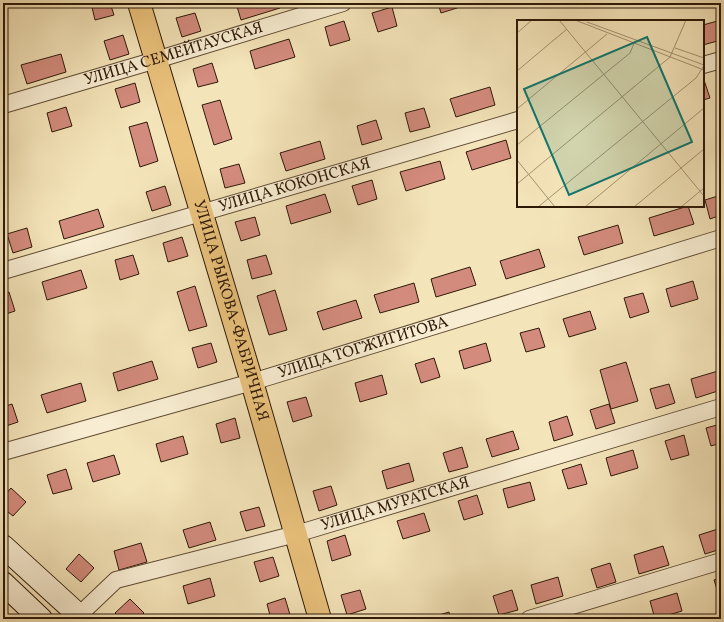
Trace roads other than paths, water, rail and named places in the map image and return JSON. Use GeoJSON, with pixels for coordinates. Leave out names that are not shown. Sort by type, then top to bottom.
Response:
{"type":"FeatureCollection","features":[{"type":"Feature","properties":{"kind":"main road","name":"УЛИЦА РЫКОВА-ФАБРИЧНАЯ"},"geometry":{"type":"LineString","coordinates":[[139,3],[252,382],[320,619]]}},
{"type":"Feature","properties":{"kind":"main road"},"geometry":{"type":"LineString","coordinates":[[3,546],[79,618]]}},
{"type":"Feature","properties":{"kind":"main road"},"geometry":{"type":"LineString","coordinates":[[3,583],[41,619]]}},
{"type":"Feature","properties":{"kind":"street","name":"УЛИЦА СЕМЕЙТАУСКАЯ"},"geometry":{"type":"LineString","coordinates":[[3,105],[343,3]]}},
{"type":"Feature","properties":{"kind":"street"},"geometry":{"type":"LineString","coordinates":[[704,65],[721,60]]}},
{"type":"Feature","properties":{"kind":"street","name":"УЛИЦА КОКОНСКАЯ"},"geometry":{"type":"LineString","coordinates":[[3,271],[517,120]]}},
{"type":"Feature","properties":{"kind":"street","name":"УЛИЦА ТОГЖИГИТОВА"},"geometry":{"type":"LineString","coordinates":[[3,452],[252,382],[721,238]]}},
{"type":"Feature","properties":{"kind":"street","name":"УЛИЦА МУРАТСКАЯ"},"geometry":{"type":"LineString","coordinates":[[79,618],[116,580],[296,534],[721,406]]}},
{"type":"Feature","properties":{"kind":"street"},"geometry":{"type":"LineString","coordinates":[[529,619],[721,561]]}}]}
